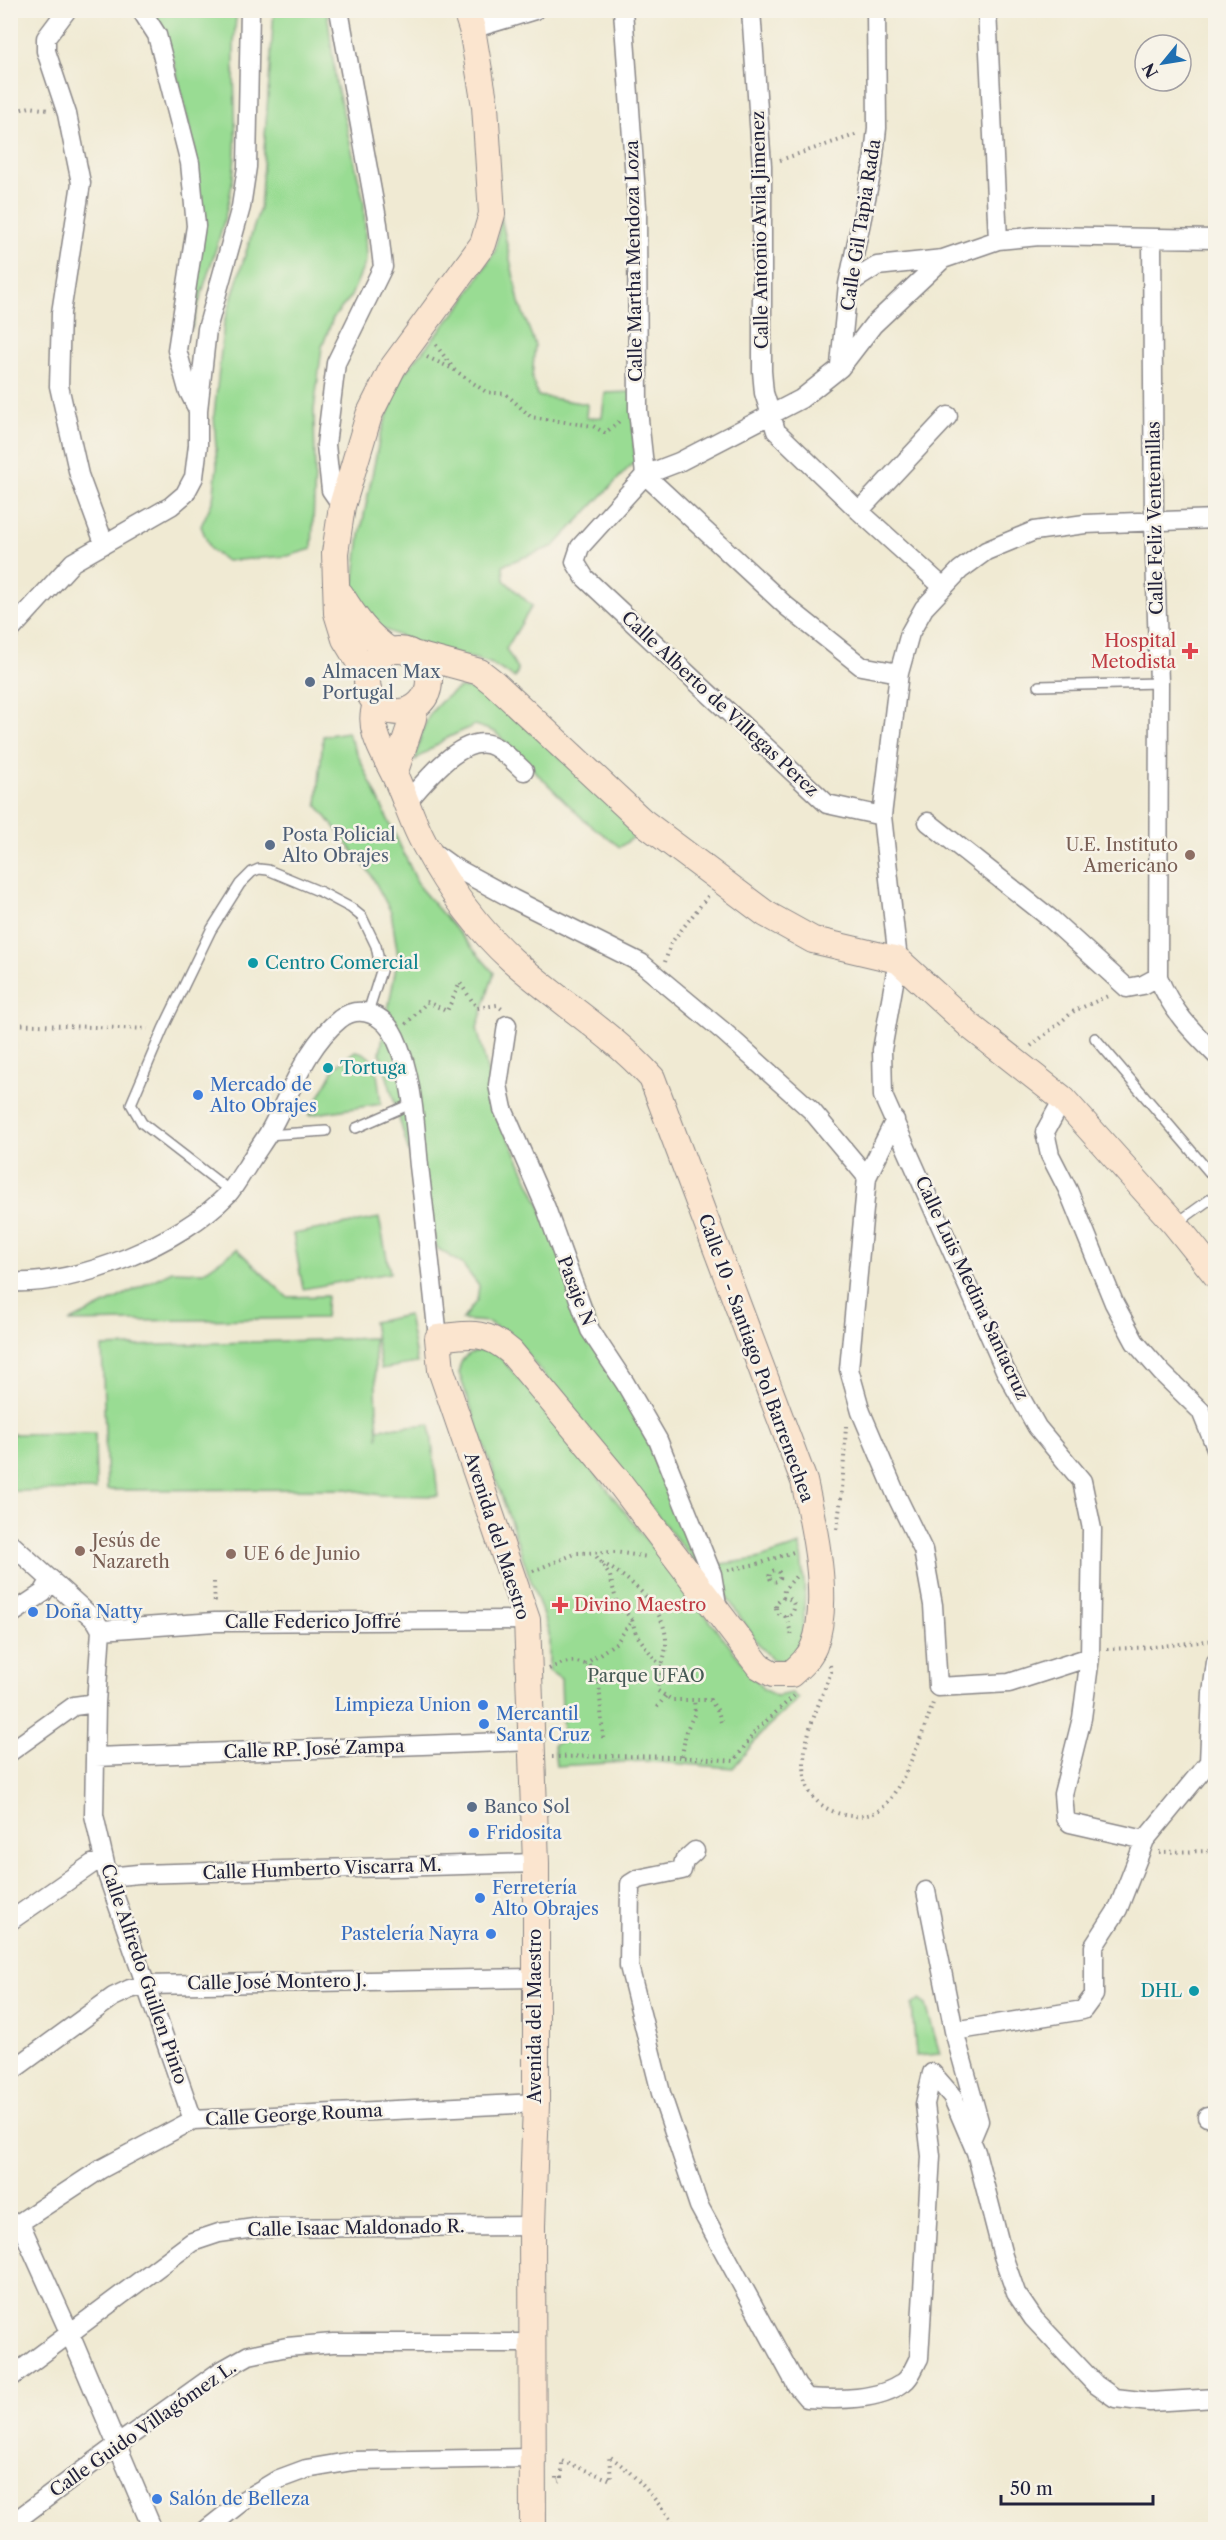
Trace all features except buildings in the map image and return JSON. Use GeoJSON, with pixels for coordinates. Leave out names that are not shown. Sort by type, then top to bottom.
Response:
{"type":"FeatureCollection","features":[{"type":"Feature","properties":{"kind":"main road"},"geometry":{"type":"LineString","coordinates":[[370,668],[358,662],[345,639],[337,613],[335,553],[342,506],[369,415],[393,367],[483,244],[492,214],[485,106],[469,20]]}},
{"type":"Feature","properties":{"kind":"main road"},"geometry":{"type":"LineString","coordinates":[[337,587],[355,618],[372,639],[422,661],[427,671],[429,681],[413,718],[394,774]]}},
{"type":"Feature","properties":{"kind":"main road"},"geometry":{"type":"LineString","coordinates":[[494,682],[447,683],[406,711],[385,709],[377,703],[368,687],[370,668],[374,660],[402,653],[480,672],[494,682],[642,820],[766,914],[813,940],[898,960],[970,1026],[1063,1099],[1175,1224],[1215,1275]]}},
{"type":"Feature","properties":{"kind":"main road","name":"Calle 10 - Santiago Pol Barrenechea"},"geometry":{"type":"LineString","coordinates":[[377,703],[373,711],[375,730],[425,846],[457,897],[511,959],[627,1051],[652,1078],[804,1481],[818,1543],[819,1623],[814,1647],[805,1661],[790,1674],[773,1674],[759,1666],[615,1477],[511,1352],[498,1341],[487,1336],[465,1334],[438,1338]]}},
{"type":"Feature","properties":{"kind":"main road","name":"Avenida del Maestro"},"geometry":{"type":"LineString","coordinates":[[438,1338],[441,1370],[527,1620],[536,1863],[536,2103],[531,2226],[533,2343],[543,2469],[533,2529]]}},
{"type":"Feature","properties":{"kind":"street"},"geometry":{"type":"LineString","coordinates":[[67,10],[46,38],[46,51],[67,114],[81,183],[61,313],[59,386],[79,475],[104,543]]}},
{"type":"Feature","properties":{"kind":"street"},"geometry":{"type":"LineString","coordinates":[[141,10],[157,35],[190,164],[196,226],[177,350],[188,390],[198,410]]}},
{"type":"Feature","properties":{"kind":"street"},"geometry":{"type":"LineString","coordinates":[[10,631],[73,562],[171,507],[185,494],[194,477],[198,446],[198,410],[207,329],[241,207],[247,167],[250,10]]}},
{"type":"Feature","properties":{"kind":"street"},"geometry":{"type":"LineString","coordinates":[[339,10],[378,224],[383,267],[336,363],[326,445],[331,490],[342,506]]}},
{"type":"Feature","properties":{"kind":"street"},"geometry":{"type":"LineString","coordinates":[[469,20],[535,10]]}},
{"type":"Feature","properties":{"kind":"street","name":"Calle Martha Mendoza Loza"},"geometry":{"type":"LineString","coordinates":[[623,10],[637,208],[638,410],[645,475]]}},
{"type":"Feature","properties":{"kind":"street","name":"Calle Antonio Avila Jimenez"},"geometry":{"type":"LineString","coordinates":[[752,10],[762,166],[762,371],[764,393],[776,431],[859,511],[943,587]]}},
{"type":"Feature","properties":{"kind":"street","name":"Calle Gil Tapia Rada"},"geometry":{"type":"LineString","coordinates":[[840,368],[848,284],[873,165],[877,128],[876,10]]}},
{"type":"Feature","properties":{"kind":"street"},"geometry":{"type":"LineString","coordinates":[[987,10],[998,240]]}},
{"type":"Feature","properties":{"kind":"street"},"geometry":{"type":"LineString","coordinates":[[848,284],[877,266],[943,259],[998,240],[1038,236],[1215,239]]}},
{"type":"Feature","properties":{"kind":"street","name":"Calle Feliz Ventemillas"},"geometry":{"type":"LineString","coordinates":[[1152,239],[1154,522],[1159,683],[1158,977]]}},
{"type":"Feature","properties":{"kind":"street"},"geometry":{"type":"LineString","coordinates":[[899,673],[861,666],[786,606],[645,475],[679,462],[801,399],[840,368],[873,325],[943,259]]}},
{"type":"Feature","properties":{"kind":"street"},"geometry":{"type":"LineString","coordinates":[[859,511],[948,416]]}},
{"type":"Feature","properties":{"kind":"street","name":"Calle Alberto de Villegas Perez"},"geometry":{"type":"LineString","coordinates":[[645,475],[580,547],[575,562],[585,578],[827,804],[882,816]]}},
{"type":"Feature","properties":{"kind":"street","name":"Calle Luis Medina Santacruz"},"geometry":{"type":"LineString","coordinates":[[1143,1846],[1070,1823],[1065,1818],[1062,1794],[1082,1719],[1090,1657],[1092,1529],[1082,1481],[1037,1426],[1005,1370],[883,1096],[882,1050],[898,960],[882,816],[899,673],[909,633],[924,608],[960,570],[986,551],[1034,531],[1084,524],[1215,519]]}},
{"type":"Feature","properties":{"kind":"street"},"geometry":{"type":"LineString","coordinates":[[407,802],[451,755],[473,745],[494,746],[524,771]]}},
{"type":"Feature","properties":{"kind":"street"},"geometry":{"type":"LineString","coordinates":[[928,822],[1051,919],[1127,988],[1143,985],[1158,977],[1167,998],[1182,1021],[1215,1055]]}},
{"type":"Feature","properties":{"kind":"street"},"geometry":{"type":"LineString","coordinates":[[425,846],[452,866],[641,963],[724,1032],[811,1110],[867,1177]]}},
{"type":"Feature","properties":{"kind":"street"},"geometry":{"type":"LineString","coordinates":[[10,1282],[50,1282],[87,1272],[169,1238],[209,1212],[230,1191],[267,1135],[311,1053],[325,1034],[347,1014],[368,1012],[378,1016],[395,1036],[412,1103],[438,1338]]}},
{"type":"Feature","properties":{"kind":"street","name":"Pasaje N"},"geometry":{"type":"LineString","coordinates":[[507,1025],[498,1085],[503,1109],[546,1208],[590,1330],[625,1383],[658,1440],[712,1574],[718,1613]]}},
{"type":"Feature","properties":{"kind":"street"},"geometry":{"type":"LineString","coordinates":[[1063,1099],[1045,1132],[1050,1155],[1068,1190],[1114,1303],[1135,1342],[1162,1373],[1201,1411],[1215,1448]]}},
{"type":"Feature","properties":{"kind":"street"},"geometry":{"type":"LineString","coordinates":[[895,1120],[867,1177],[849,1368],[861,1412],[898,1499],[924,1551],[933,1605],[938,1687],[1009,1683],[1090,1657]]}},
{"type":"Feature","properties":{"kind":"street"},"geometry":{"type":"LineString","coordinates":[[10,1543],[96,1621],[100,1630]]}},
{"type":"Feature","properties":{"kind":"street"},"geometry":{"type":"LineString","coordinates":[[10,1615],[43,1593],[51,1579]]}},
{"type":"Feature","properties":{"kind":"street","name":"Calle Federico Joffré"},"geometry":{"type":"LineString","coordinates":[[100,1630],[216,1622],[527,1620]]}},
{"type":"Feature","properties":{"kind":"street","name":"Calle Alfredo Guillen Pinto"},"geometry":{"type":"LineString","coordinates":[[100,1630],[94,1815],[106,1869],[193,2120]]}},
{"type":"Feature","properties":{"kind":"street"},"geometry":{"type":"LineString","coordinates":[[954,2031],[1083,2010],[1090,2003],[1094,1995],[1094,1946],[1118,1909],[1143,1846],[1212,1759],[1212,1693],[1215,1662]]}},
{"type":"Feature","properties":{"kind":"street"},"geometry":{"type":"LineString","coordinates":[[10,1752],[74,1706],[96,1703]]}},
{"type":"Feature","properties":{"kind":"street","name":"Calle RP. José Zampa"},"geometry":{"type":"LineString","coordinates":[[95,1757],[533,1749]]}},
{"type":"Feature","properties":{"kind":"street"},"geometry":{"type":"LineString","coordinates":[[695,1851],[684,1861],[682,1870],[638,1879],[630,1884],[629,1966],[661,2093],[699,2206],[797,2386],[807,2398],[847,2400],[888,2390],[906,2382],[919,2358],[931,2156],[925,2104],[932,2073],[952,2096],[976,2151],[1003,2256],[1016,2293],[1033,2318],[1095,2384],[1114,2398],[1150,2402],[1215,2398]]}},
{"type":"Feature","properties":{"kind":"street","name":"Calle Humberto Viscarra M."},"geometry":{"type":"LineString","coordinates":[[10,1921],[92,1864],[106,1869],[138,1874],[536,1863]]}},
{"type":"Feature","properties":{"kind":"street"},"geometry":{"type":"LineString","coordinates":[[926,1891],[954,2031],[979,2121],[971,2140]]}},
{"type":"Feature","properties":{"kind":"street","name":"Calle José Montero J."},"geometry":{"type":"LineString","coordinates":[[10,2072],[113,1997],[146,1985],[535,1978]]}},
{"type":"Feature","properties":{"kind":"street","name":"Calle George Rouma"},"geometry":{"type":"LineString","coordinates":[[15,2226],[101,2169],[193,2120],[536,2103]]}},
{"type":"Feature","properties":{"kind":"street"},"geometry":{"type":"LineString","coordinates":[[15,2226],[70,2334],[153,2529]]}},
{"type":"Feature","properties":{"kind":"street","name":"Calle Isaac Maldonado R."},"geometry":{"type":"LineString","coordinates":[[10,2378],[192,2242],[219,2234],[254,2228],[531,2226]]}},
{"type":"Feature","properties":{"kind":"street","name":"Calle Guido Villagómez L."},"geometry":{"type":"LineString","coordinates":[[10,2525],[219,2372],[249,2355],[286,2347],[333,2343],[533,2343]]}},
{"type":"Feature","properties":{"kind":"street"},"geometry":{"type":"LineString","coordinates":[[206,2529],[244,2500],[279,2479],[306,2469],[353,2461],[543,2469]]}},
{"type":"Feature","properties":{"kind":"lane"},"geometry":{"type":"LineString","coordinates":[[1039,686],[1159,683]]}},
{"type":"Feature","properties":{"kind":"lane"},"geometry":{"type":"LineString","coordinates":[[230,1191],[142,1123],[131,1104],[163,1029],[211,930],[240,884],[252,872],[260,869],[268,870],[321,892],[351,908],[362,917],[376,946],[381,971],[368,1012]]}},
{"type":"Feature","properties":{"kind":"lane"},"geometry":{"type":"LineString","coordinates":[[1095,1038],[1215,1180]]}},
{"type":"Feature","properties":{"kind":"lane"},"geometry":{"type":"LineString","coordinates":[[356,1128],[412,1103]]}},
{"type":"Feature","properties":{"kind":"lane"},"geometry":{"type":"LineString","coordinates":[[267,1135],[326,1131]]}},
{"type":"Feature","properties":{"kind":"lane"},"geometry":{"type":"LineString","coordinates":[[1175,1224],[1215,1195]]}},
{"type":"Feature","properties":{"kind":"path"},"geometry":{"type":"LineString","coordinates":[[10,112],[30,107],[67,114]]}},
{"type":"Feature","properties":{"kind":"path"},"geometry":{"type":"LineString","coordinates":[[762,166],[877,128]]}},
{"type":"Feature","properties":{"kind":"path"},"geometry":{"type":"LineString","coordinates":[[453,369],[486,392],[506,394],[531,417],[593,426],[605,433],[614,424],[638,410]]}},
{"type":"Feature","properties":{"kind":"path"},"geometry":{"type":"LineString","coordinates":[[659,980],[671,943],[719,880]]}},
{"type":"Feature","properties":{"kind":"path"},"geometry":{"type":"LineString","coordinates":[[395,1036],[427,1002],[447,1011],[460,983],[477,1008],[497,1005],[508,1016],[507,1025]]}},
{"type":"Feature","properties":{"kind":"path"},"geometry":{"type":"LineString","coordinates":[[1014,1060],[1074,1011],[1127,988]]}},
{"type":"Feature","properties":{"kind":"path"},"geometry":{"type":"LineString","coordinates":[[10,1024],[163,1029]]}},
{"type":"Feature","properties":{"kind":"path"},"geometry":{"type":"LineString","coordinates":[[712,1574],[761,1563],[832,1539],[838,1527],[846,1424]]}},
{"type":"Feature","properties":{"kind":"path"},"geometry":{"type":"LineString","coordinates":[[512,1580],[577,1552],[615,1552],[644,1556],[663,1564],[675,1556]]}},
{"type":"Feature","properties":{"kind":"path"},"geometry":{"type":"LineString","coordinates":[[594,1552],[610,1576],[616,1600],[632,1620],[636,1634],[661,1666]]}},
{"type":"Feature","properties":{"kind":"path"},"geometry":{"type":"LineString","coordinates":[[602,1563],[618,1571],[632,1582],[651,1604],[663,1623],[666,1644],[657,1681],[658,1691],[672,1700],[710,1700],[718,1711],[722,1726]]}},
{"type":"Feature","properties":{"kind":"path"},"geometry":{"type":"LineString","coordinates":[[783,1598],[791,1601],[794,1606],[791,1614],[786,1616],[780,1614],[776,1607],[783,1598],[784,1590],[802,1569]]}},
{"type":"Feature","properties":{"kind":"path"},"geometry":{"type":"LineString","coordinates":[[780,1579],[789,1583]]}},
{"type":"Feature","properties":{"kind":"path"},"geometry":{"type":"LineString","coordinates":[[214,1582],[215,1604]]}},
{"type":"Feature","properties":{"kind":"path"},"geometry":{"type":"LineString","coordinates":[[786,1616],[793,1643]]}},
{"type":"Feature","properties":{"kind":"path"},"geometry":{"type":"LineString","coordinates":[[585,1664],[617,1642],[632,1620]]}},
{"type":"Feature","properties":{"kind":"path"},"geometry":{"type":"LineString","coordinates":[[1090,1657],[1105,1649],[1153,1647],[1215,1640]]}},
{"type":"Feature","properties":{"kind":"path"},"geometry":{"type":"LineString","coordinates":[[829,1659],[831,1672],[804,1751],[805,1770],[809,1790],[821,1803],[842,1815],[864,1815],[879,1810],[903,1782],[938,1687]]}},
{"type":"Feature","properties":{"kind":"path"},"geometry":{"type":"LineString","coordinates":[[549,1669],[565,1661],[576,1660],[598,1668],[603,1738]]}},
{"type":"Feature","properties":{"kind":"path"},"geometry":{"type":"LineString","coordinates":[[657,1681],[672,1682],[677,1679]]}},
{"type":"Feature","properties":{"kind":"path"},"geometry":{"type":"LineString","coordinates":[[533,1749],[682,1756],[734,1761],[757,1729],[800,1691]]}},
{"type":"Feature","properties":{"kind":"path"},"geometry":{"type":"LineString","coordinates":[[657,1707],[666,1696]]}},
{"type":"Feature","properties":{"kind":"path"},"geometry":{"type":"LineString","coordinates":[[682,1756],[686,1731],[695,1713],[694,1699]]}},
{"type":"Feature","properties":{"kind":"path"},"geometry":{"type":"LineString","coordinates":[[1143,1846],[1215,1851]]}},
{"type":"Feature","properties":{"kind":"path"},"geometry":{"type":"LineString","coordinates":[[543,2469],[556,2481],[562,2480],[562,2461],[611,2480],[609,2456],[628,2469],[678,2529]]}},
{"type":"Feature","properties":{"kind":"green space"},"geometry":{"type":"Polygon","coordinates":[[[161,11],[237,11],[234,52],[235,156],[233,177],[220,234],[192,328],[190,324],[194,147],[172,54],[156,15],[161,11]]]}},
{"type":"Feature","properties":{"kind":"green space"},"geometry":{"type":"Polygon","coordinates":[[[274,11],[327,11],[336,83],[364,202],[366,261],[350,298],[333,318],[322,347],[314,410],[315,472],[312,549],[288,556],[226,561],[210,549],[201,526],[213,500],[217,466],[214,415],[224,323],[260,207],[274,11]]]}},
{"type":"Feature","properties":{"kind":"green space"},"geometry":{"type":"Polygon","coordinates":[[[501,216],[519,302],[535,345],[532,378],[538,396],[587,404],[586,418],[602,417],[605,393],[632,392],[635,461],[554,546],[503,565],[504,580],[532,606],[506,649],[518,670],[515,678],[490,663],[416,643],[378,627],[359,602],[354,584],[360,535],[380,436],[401,377],[462,304],[495,251],[501,216]]]}},
{"type":"Feature","properties":{"kind":"green space"},"geometry":{"type":"Polygon","coordinates":[[[459,688],[478,689],[504,705],[641,832],[620,847],[584,820],[495,732],[475,725],[445,739],[415,760],[428,718],[439,703],[459,688]]]}},
{"type":"Feature","properties":{"kind":"green space"},"geometry":{"type":"Polygon","coordinates":[[[347,732],[420,888],[494,973],[477,1028],[498,1115],[636,1412],[703,1572],[514,1338],[488,1322],[462,1320],[477,1300],[479,1286],[462,1264],[437,1248],[380,1053],[398,956],[391,912],[370,873],[317,805],[323,736],[347,732]]]}},
{"type":"Feature","properties":{"kind":"green space"},"geometry":{"type":"Polygon","coordinates":[[[355,1051],[369,1057],[373,1064],[378,1079],[381,1104],[309,1115],[336,1066],[355,1051]]]}},
{"type":"Feature","properties":{"kind":"green space"},"geometry":{"type":"Polygon","coordinates":[[[379,1218],[390,1273],[303,1289],[293,1234],[379,1218]]]}},
{"type":"Feature","properties":{"kind":"green space"},"geometry":{"type":"Polygon","coordinates":[[[237,1249],[287,1297],[327,1296],[325,1318],[69,1322],[172,1271],[203,1272],[237,1249]]]}},
{"type":"Feature","properties":{"kind":"green space"},"geometry":{"type":"Polygon","coordinates":[[[408,1315],[417,1363],[381,1369],[373,1322],[408,1315]]]}},
{"type":"Feature","properties":{"kind":"green space"},"geometry":{"type":"Polygon","coordinates":[[[374,1338],[378,1439],[378,1429],[430,1424],[438,1496],[380,1495],[346,1489],[107,1490],[102,1347],[374,1338]]]}},
{"type":"Feature","properties":{"kind":"green space","name":"Parque UFAO"},"geometry":{"type":"Polygon","coordinates":[[[485,1349],[496,1353],[533,1394],[763,1689],[776,1696],[792,1693],[798,1699],[766,1728],[733,1768],[645,1761],[556,1766],[554,1744],[563,1739],[561,1679],[549,1671],[549,1633],[459,1373],[461,1363],[466,1356],[485,1349]]]}},
{"type":"Feature","properties":{"kind":"green space"},"geometry":{"type":"Polygon","coordinates":[[[95,1433],[96,1490],[11,1491],[11,1434],[95,1433]]]}},
{"type":"Feature","properties":{"kind":"green space"},"geometry":{"type":"Polygon","coordinates":[[[800,1545],[805,1593],[802,1640],[792,1657],[782,1661],[772,1659],[759,1645],[724,1593],[714,1565],[757,1559],[800,1545]]]}},
{"type":"Feature","properties":{"kind":"green space"},"geometry":{"type":"Polygon","coordinates":[[[920,1999],[926,2005],[940,2054],[916,2056],[912,2005],[920,1999]]]}},
{"type":"Feature","properties":{"kind":"place","name":"Hospital Metodista"},"geometry":{"type":"Point","coordinates":[1190,651]}},
{"type":"Feature","properties":{"kind":"place","name":"Almacen Max Portugal"},"geometry":{"type":"Point","coordinates":[310,682]}},
{"type":"Feature","properties":{"kind":"place","name":"Posta Policial Alto Obrajes"},"geometry":{"type":"Point","coordinates":[270,845]}},
{"type":"Feature","properties":{"kind":"place","name":"U.E. Instituto Americano"},"geometry":{"type":"Point","coordinates":[1190,855]}},
{"type":"Feature","properties":{"kind":"place","name":"Centro Comercial"},"geometry":{"type":"Point","coordinates":[253,963]}},
{"type":"Feature","properties":{"kind":"place","name":"Tortuga"},"geometry":{"type":"Point","coordinates":[328,1068]}},
{"type":"Feature","properties":{"kind":"place","name":"Mercado de Alto Obrajes"},"geometry":{"type":"Point","coordinates":[198,1095]}},
{"type":"Feature","properties":{"kind":"place","name":"Jesús de Nazareth"},"geometry":{"type":"Point","coordinates":[80,1551]}},
{"type":"Feature","properties":{"kind":"place","name":"UE 6 de Junio"},"geometry":{"type":"Point","coordinates":[231,1554]}},
{"type":"Feature","properties":{"kind":"place","name":"Divino Maestro"},"geometry":{"type":"Point","coordinates":[560,1605]}},
{"type":"Feature","properties":{"kind":"place","name":"Doña Natty"},"geometry":{"type":"Point","coordinates":[33,1612]}},
{"type":"Feature","properties":{"kind":"place","name":"Limpieza Union"},"geometry":{"type":"Point","coordinates":[483,1705]}},
{"type":"Feature","properties":{"kind":"place","name":"Mercantil Santa Cruz"},"geometry":{"type":"Point","coordinates":[484,1724]}},
{"type":"Feature","properties":{"kind":"place","name":"Banco Sol"},"geometry":{"type":"Point","coordinates":[472,1807]}},
{"type":"Feature","properties":{"kind":"place","name":"Fridosita"},"geometry":{"type":"Point","coordinates":[474,1833]}},
{"type":"Feature","properties":{"kind":"place","name":"Ferretería Alto Obrajes"},"geometry":{"type":"Point","coordinates":[480,1898]}},
{"type":"Feature","properties":{"kind":"place","name":"Pastelería Nayra"},"geometry":{"type":"Point","coordinates":[491,1934]}},
{"type":"Feature","properties":{"kind":"place","name":"DHL"},"geometry":{"type":"Point","coordinates":[1194,1991]}},
{"type":"Feature","properties":{"kind":"place","name":"Salón de Belleza"},"geometry":{"type":"Point","coordinates":[157,2499]}}]}
